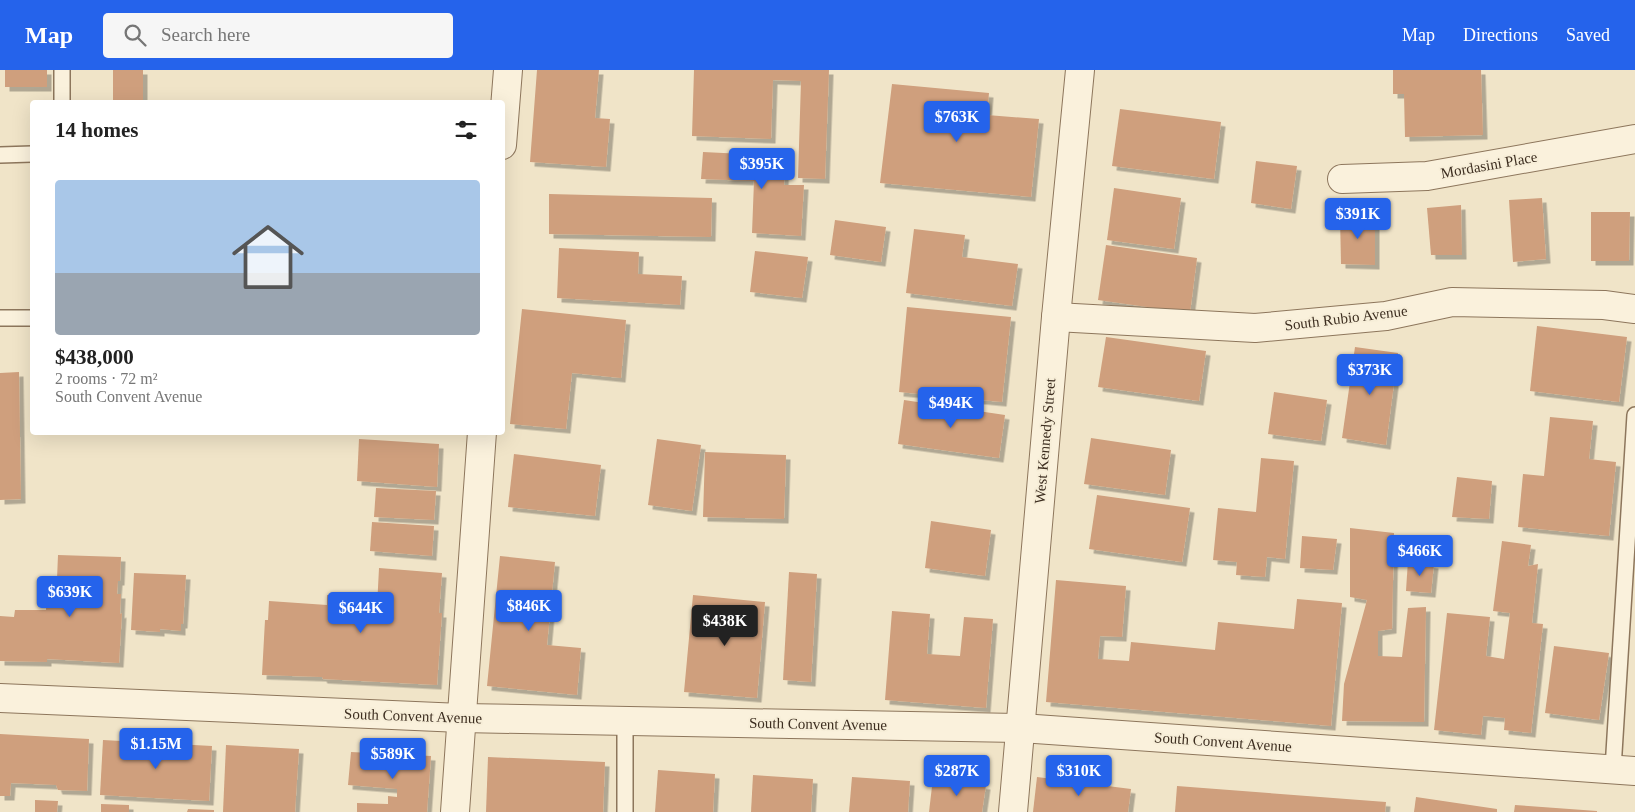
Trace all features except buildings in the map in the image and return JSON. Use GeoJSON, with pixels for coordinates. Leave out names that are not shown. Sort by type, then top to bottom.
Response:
{"type":"FeatureCollection","features":[{"type":"Feature","properties":{"kind":"street"},"geometry":{"type":"LineString","coordinates":[[505,108],[508,70]]}},
{"type":"Feature","properties":{"kind":"street","name":"West Kennedy Street"},"geometry":{"type":"LineString","coordinates":[[1012,812],[1080,70]]}},
{"type":"Feature","properties":{"kind":"street","name":"Mordasini Place"},"geometry":{"type":"LineString","coordinates":[[1342,179],[1427,176],[1635,139]]}},
{"type":"Feature","properties":{"kind":"street","name":"South Rubio Avenue"},"geometry":{"type":"LineString","coordinates":[[1056,317],[1256,328],[1386,316],[1452,302],[1604,305],[1635,310]]}},
{"type":"Feature","properties":{"kind":"street"},"geometry":{"type":"LineString","coordinates":[[455,812],[482,435]]}},
{"type":"Feature","properties":{"kind":"street","name":"South Convent Avenue"},"geometry":{"type":"LineString","coordinates":[[0,698],[462,718],[1021,728],[1624,770]]}},
{"type":"Feature","properties":{"kind":"lane"},"geometry":{"type":"LineString","coordinates":[[62,70],[62,100]]}},
{"type":"Feature","properties":{"kind":"lane"},"geometry":{"type":"LineString","coordinates":[[0,154],[30,154]]}},
{"type":"Feature","properties":{"kind":"lane"},"geometry":{"type":"LineString","coordinates":[[0,318],[30,318]]}},
{"type":"Feature","properties":{"kind":"lane"},"geometry":{"type":"LineString","coordinates":[[1624,770],[1635,415]]}},
{"type":"Feature","properties":{"kind":"lane"},"geometry":{"type":"LineString","coordinates":[[625,721],[625,812]]}}]}
